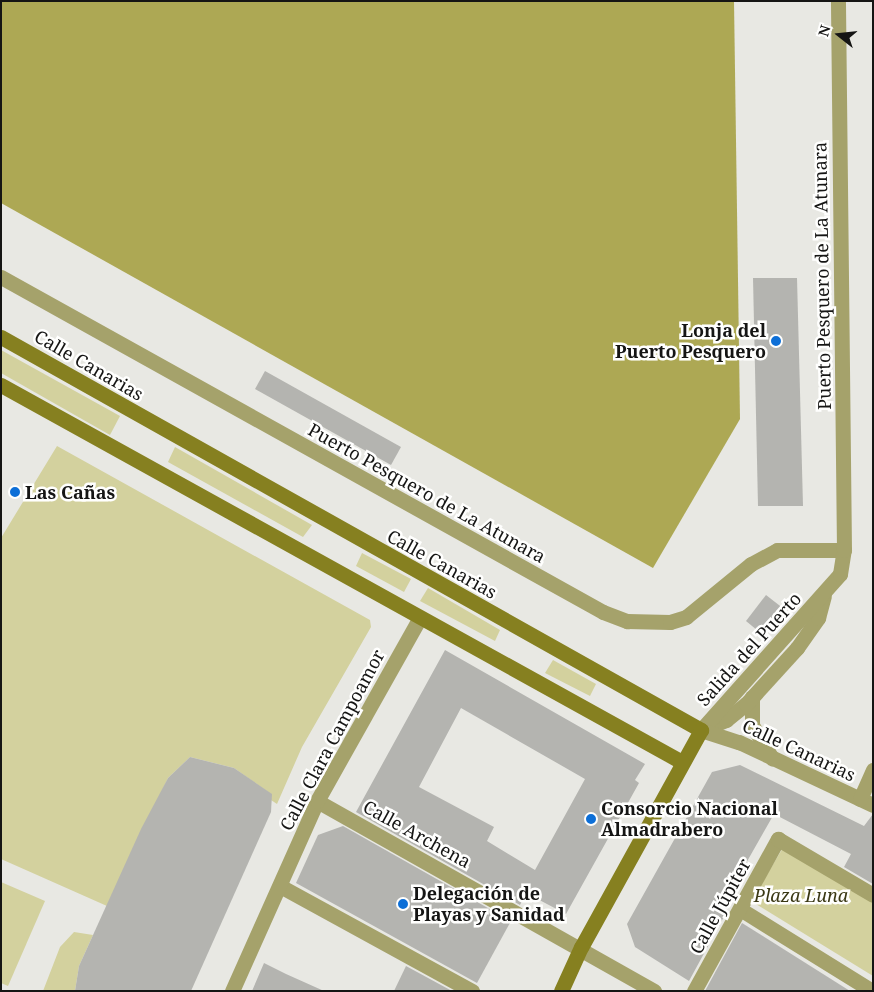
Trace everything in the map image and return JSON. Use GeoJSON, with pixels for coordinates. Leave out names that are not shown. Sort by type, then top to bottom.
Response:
{"type":"FeatureCollection","features":[{"type":"Feature","properties":{"kind":"main road","name":"Calle Canarias"},"geometry":{"type":"LineString","coordinates":[[1,337],[701,730]]}},
{"type":"Feature","properties":{"kind":"main road"},"geometry":{"type":"LineString","coordinates":[[1,385],[419,619],[682,762]]}},
{"type":"Feature","properties":{"kind":"main road"},"geometry":{"type":"LineString","coordinates":[[561,991],[580,947],[701,730]]}},
{"type":"Feature","properties":{"kind":"street","name":"Puerto Pesquero de La Atunara"},"geometry":{"type":"LineString","coordinates":[[825,593],[840,574],[844,550],[838,1]]}},
{"type":"Feature","properties":{"kind":"street","name":"Puerto Pesquero de La Atunara"},"geometry":{"type":"LineString","coordinates":[[1,277],[603,612],[627,621],[670,622],[686,617],[750,564],[777,550],[844,550]]}},
{"type":"Feature","properties":{"kind":"street","name":"Salida del Puerto"},"geometry":{"type":"LineString","coordinates":[[701,730],[825,593]]}},
{"type":"Feature","properties":{"kind":"street"},"geometry":{"type":"LineString","coordinates":[[701,730],[726,720],[752,697],[806,638],[818,618],[825,593]]}},
{"type":"Feature","properties":{"kind":"street","name":"Calle Clara Campoamor"},"geometry":{"type":"LineString","coordinates":[[232,991],[317,801],[419,619]]}},
{"type":"Feature","properties":{"kind":"street"},"geometry":{"type":"LineString","coordinates":[[752,697],[752,725],[772,758]]}},
{"type":"Feature","properties":{"kind":"street","name":"Calle Canarias"},"geometry":{"type":"LineString","coordinates":[[701,730],[740,742],[866,802]]}},
{"type":"Feature","properties":{"kind":"street"},"geometry":{"type":"LineString","coordinates":[[866,802],[873,770]]}},
{"type":"Feature","properties":{"kind":"street","name":"Calle Archena"},"geometry":{"type":"LineString","coordinates":[[317,801],[580,947],[654,991]]}},
{"type":"Feature","properties":{"kind":"street","name":"Calle Júpiter"},"geometry":{"type":"LineString","coordinates":[[694,991],[778,839],[873,895]]}},
{"type":"Feature","properties":{"kind":"street"},"geometry":{"type":"LineString","coordinates":[[280,886],[472,991]]}},
{"type":"Feature","properties":{"kind":"street"},"geometry":{"type":"LineString","coordinates":[[740,909],[872,991]]}},
{"type":"Feature","properties":{"kind":"green space"},"geometry":{"type":"Polygon","coordinates":[[[1,350],[120,416],[110,435],[1,373],[1,350]]]}},
{"type":"Feature","properties":{"kind":"green space"},"geometry":{"type":"Polygon","coordinates":[[[57,446],[370,620],[371,627],[302,747],[277,804],[271,800],[271,794],[234,768],[190,757],[168,778],[107,906],[1,859],[1,538],[57,446]]]}},
{"type":"Feature","properties":{"kind":"green space"},"geometry":{"type":"Polygon","coordinates":[[[175,447],[312,525],[303,537],[168,462],[175,447]]]}},
{"type":"Feature","properties":{"kind":"green space"},"geometry":{"type":"Polygon","coordinates":[[[362,553],[411,579],[404,592],[356,566],[362,553]]]}},
{"type":"Feature","properties":{"kind":"green space"},"geometry":{"type":"Polygon","coordinates":[[[428,588],[500,630],[495,641],[420,601],[428,588]]]}},
{"type":"Feature","properties":{"kind":"green space"},"geometry":{"type":"Polygon","coordinates":[[[553,660],[596,684],[590,696],[545,673],[553,660]]]}},
{"type":"Feature","properties":{"kind":"green space","name":"Plaza Luna"},"geometry":{"type":"Polygon","coordinates":[[[784,846],[873,901],[873,976],[751,901],[784,846]]]}},
{"type":"Feature","properties":{"kind":"green space"},"geometry":{"type":"Polygon","coordinates":[[[1,882],[45,901],[8,986],[1,983],[1,882]]]}},
{"type":"Feature","properties":{"kind":"green space"},"geometry":{"type":"Polygon","coordinates":[[[74,932],[93,935],[79,966],[75,991],[43,991],[60,947],[74,932]]]}},
{"type":"Feature","properties":{"kind":"shaded area"},"geometry":{"type":"Polygon","coordinates":[[[1,1],[734,1],[740,419],[653,568],[1,203],[1,1]]]}},
{"type":"Feature","properties":{"kind":"building"},"geometry":{"type":"Polygon","coordinates":[[[753,278],[797,278],[803,506],[758,506],[753,278]]]}},
{"type":"Feature","properties":{"kind":"building"},"geometry":{"type":"Polygon","coordinates":[[[265,371],[401,447],[391,465],[255,389],[265,371]]]}},
{"type":"Feature","properties":{"kind":"building"},"geometry":{"type":"Polygon","coordinates":[[[766,595],[784,609],[763,635],[746,621],[766,595]]]}},
{"type":"Feature","properties":{"kind":"building"},"geometry":{"type":"Polygon","coordinates":[[[445,650],[645,764],[635,780],[639,783],[566,914],[526,893],[520,905],[356,812],[445,650]],[[461,708],[419,787],[494,827],[487,841],[535,870],[585,779],[461,708]]]}},
{"type":"Feature","properties":{"kind":"building"},"geometry":{"type":"Polygon","coordinates":[[[190,757],[234,768],[272,794],[271,812],[191,991],[75,991],[79,966],[141,829],[168,778],[190,757]]]}},
{"type":"Feature","properties":{"kind":"building"},"geometry":{"type":"Polygon","coordinates":[[[740,765],[864,826],[873,814],[873,884],[844,867],[851,854],[774,814],[720,909],[726,913],[689,981],[635,947],[627,924],[712,772],[740,765]]]}},
{"type":"Feature","properties":{"kind":"building","name":"Delegación de Playas y Sanidad"},"geometry":{"type":"Polygon","coordinates":[[[343,826],[511,921],[477,983],[296,883],[318,835],[343,826]]]}},
{"type":"Feature","properties":{"kind":"building"},"geometry":{"type":"Polygon","coordinates":[[[742,923],[850,991],[705,991],[742,923]]]}},
{"type":"Feature","properties":{"kind":"building"},"geometry":{"type":"Polygon","coordinates":[[[264,963],[286,974],[324,991],[252,991],[264,963]]]}},
{"type":"Feature","properties":{"kind":"building"},"geometry":{"type":"Polygon","coordinates":[[[406,966],[452,991],[394,991],[406,966]]]}},
{"type":"Feature","properties":{"kind":"place","name":"Lonja del Puerto Pesquero"},"geometry":{"type":"Point","coordinates":[776,341]}},
{"type":"Feature","properties":{"kind":"place","name":"Las Cañas"},"geometry":{"type":"Point","coordinates":[15,492]}},
{"type":"Feature","properties":{"kind":"place","name":"Consorcio Nacional Almadrabero"},"geometry":{"type":"Point","coordinates":[591,819]}},
{"type":"Feature","properties":{"kind":"place","name":"Delegación de Playas y Sanidad"},"geometry":{"type":"Point","coordinates":[403,904]}}]}
